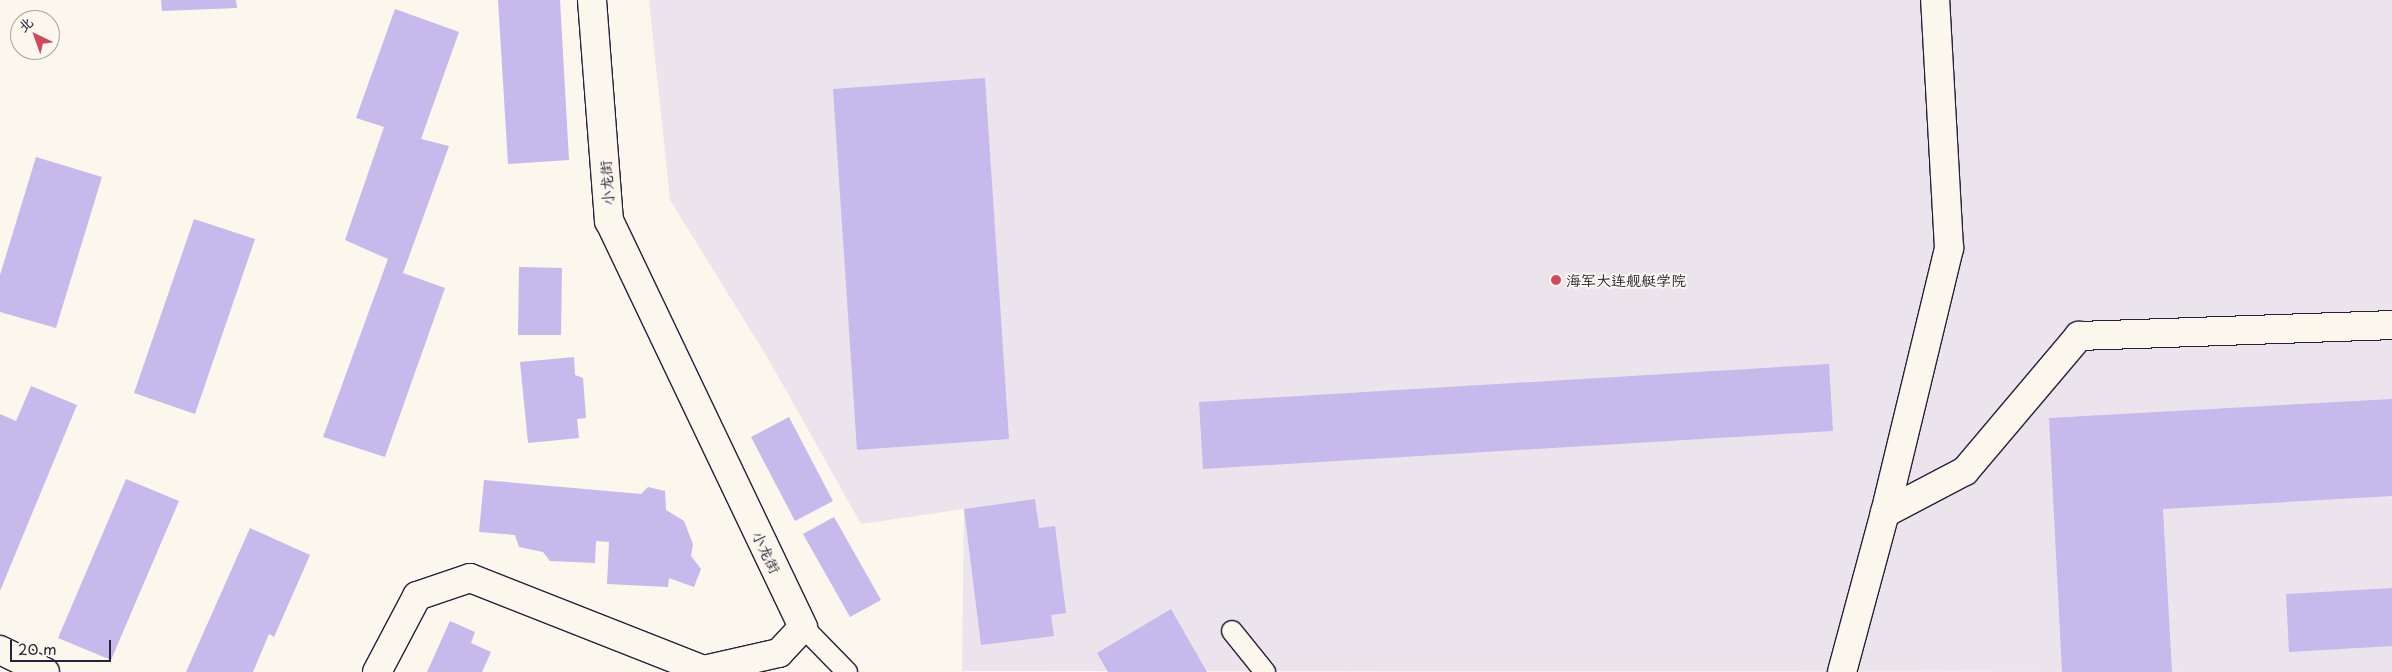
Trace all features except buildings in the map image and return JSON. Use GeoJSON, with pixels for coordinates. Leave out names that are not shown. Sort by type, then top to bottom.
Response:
{"type":"FeatureCollection","features":[{"type":"Feature","properties":{"kind":"street","name":"小龙街"},"geometry":{"type":"LineString","coordinates":[[592,0],[609,221],[803,628]]}},
{"type":"Feature","properties":{"kind":"street"},"geometry":{"type":"LineString","coordinates":[[1842,672],[1885,513],[1949,248],[1935,0]]}},
{"type":"Feature","properties":{"kind":"street"},"geometry":{"type":"LineString","coordinates":[[1885,513],[1965,470],[2079,336],[2392,325]]}},
{"type":"Feature","properties":{"kind":"street"},"geometry":{"type":"LineString","coordinates":[[377,672],[417,596],[470,578],[704,670],[779,653],[803,628]]}},
{"type":"Feature","properties":{"kind":"street"},"geometry":{"type":"LineString","coordinates":[[0,650],[45,672]]}},
{"type":"Feature","properties":{"kind":"lane"},"geometry":{"type":"LineString","coordinates":[[803,628],[848,672]]}},
{"type":"Feature","properties":{"kind":"lane"},"geometry":{"type":"LineString","coordinates":[[1232,631],[1265,672]]}},
{"type":"Feature","properties":{"kind":"shaded area","name":"海军大连舰艇学院"},"geometry":{"type":"Polygon","coordinates":[[[649,0],[2392,0],[2392,672],[962,671],[964,509],[861,524],[769,360],[670,200],[649,0]]]}},
{"type":"Feature","properties":{"kind":"place","name":"海军大连舰艇学院"},"geometry":{"type":"Point","coordinates":[1556,280]}}]}
